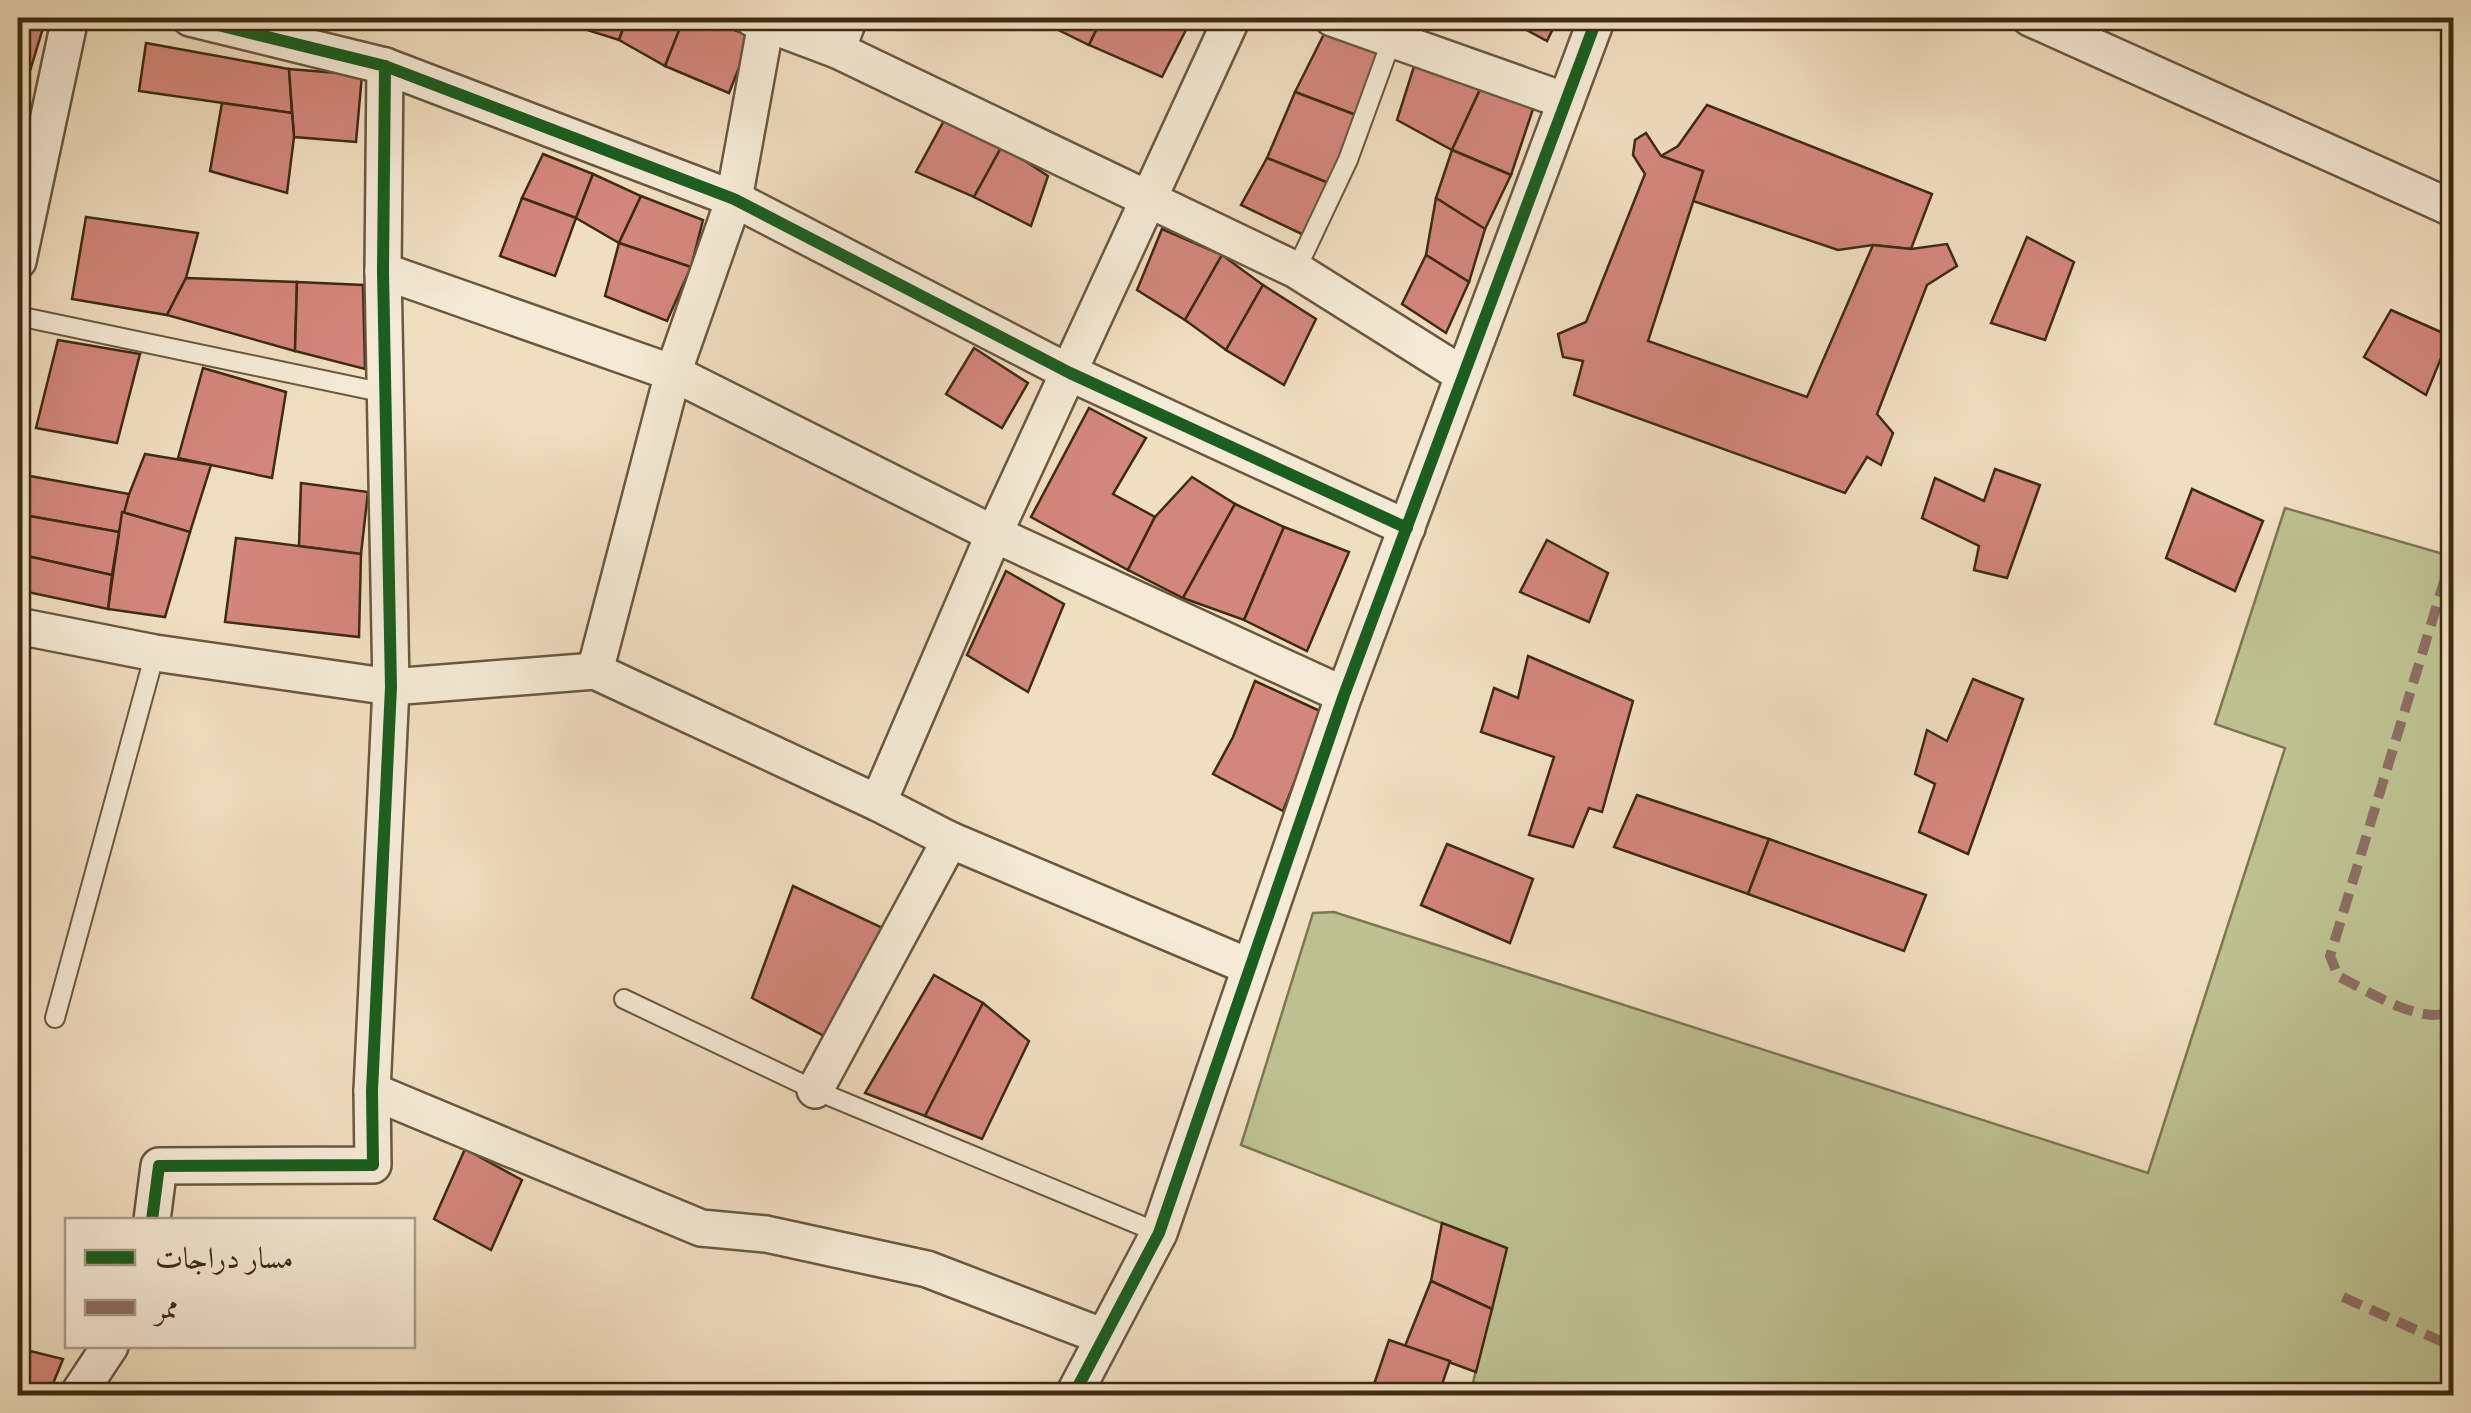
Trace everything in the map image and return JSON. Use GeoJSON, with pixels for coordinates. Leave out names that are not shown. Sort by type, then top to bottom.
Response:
{"type":"FeatureCollection","features":[{"type":"Feature","properties":{"kind":"street"},"geometry":{"type":"LineString","coordinates":[[18,261],[70,18]]}},
{"type":"Feature","properties":{"kind":"street"},"geometry":{"type":"LineString","coordinates":[[190,18],[385,66],[734,199],[1070,372],[1407,528]]}},
{"type":"Feature","properties":{"kind":"street"},"geometry":{"type":"LineString","coordinates":[[878,803],[994,534],[1232,18]]}},
{"type":"Feature","properties":{"kind":"street"},"geometry":{"type":"LineString","coordinates":[[1332,18],[1566,101]]}},
{"type":"Feature","properties":{"kind":"street"},"geometry":{"type":"LineString","coordinates":[[1072,1396],[1159,1234],[1344,695],[1597,18]]}},
{"type":"Feature","properties":{"kind":"street"},"geometry":{"type":"LineString","coordinates":[[595,671],[673,373],[734,199],[762,19],[843,34],[1149,200],[1296,270],[1464,375]]}},
{"type":"Feature","properties":{"kind":"street"},"geometry":{"type":"LineString","coordinates":[[2050,22],[2454,209]]}},
{"type":"Feature","properties":{"kind":"street"},"geometry":{"type":"LineString","coordinates":[[152,1218],[160,1166],[373,1165],[372,1091],[391,687],[383,272],[385,66]]}},
{"type":"Feature","properties":{"kind":"street"},"geometry":{"type":"LineString","coordinates":[[383,272],[673,373],[994,534],[1344,695]]}},
{"type":"Feature","properties":{"kind":"street"},"geometry":{"type":"LineString","coordinates":[[18,626],[154,653],[391,687],[595,671],[950,840],[1250,967]]}},
{"type":"Feature","properties":{"kind":"street"},"geometry":{"type":"LineString","coordinates":[[815,1090],[950,840]]}},
{"type":"Feature","properties":{"kind":"street"},"geometry":{"type":"LineString","coordinates":[[372,1091],[701,1228],[766,1234],[927,1269],[1104,1337]]}},
{"type":"Feature","properties":{"kind":"street"},"geometry":{"type":"LineString","coordinates":[[78,1396],[109,1348]]}},
{"type":"Feature","properties":{"kind":"lane"},"geometry":{"type":"LineString","coordinates":[[1296,270],[1348,160],[1392,39]]}},
{"type":"Feature","properties":{"kind":"lane"},"geometry":{"type":"LineString","coordinates":[[18,316],[385,393]]}},
{"type":"Feature","properties":{"kind":"lane"},"geometry":{"type":"LineString","coordinates":[[55,1018],[154,653]]}},
{"type":"Feature","properties":{"kind":"lane"},"geometry":{"type":"LineString","coordinates":[[624,999],[815,1090],[1159,1234]]}},
{"type":"Feature","properties":{"kind":"green space"},"geometry":{"type":"Polygon","coordinates":[[[2285,508],[2443,554],[2453,518],[2453,1395],[1470,1395],[1506,1248],[1241,1145],[1313,913],[1334,912],[2148,1173],[2285,748],[2215,724],[2285,508]]]}},
{"type":"Feature","properties":{"kind":"building"},"geometry":{"type":"Polygon","coordinates":[[[18,18],[46,18],[20,104],[18,104],[18,18]]]}},
{"type":"Feature","properties":{"kind":"building"},"geometry":{"type":"Polygon","coordinates":[[[567,18],[627,18],[619,40],[565,23],[567,18]]]}},
{"type":"Feature","properties":{"kind":"building"},"geometry":{"type":"Polygon","coordinates":[[[627,18],[684,18],[665,66],[619,40],[627,18]]]}},
{"type":"Feature","properties":{"kind":"building"},"geometry":{"type":"Polygon","coordinates":[[[684,18],[707,18],[751,37],[729,93],[665,66],[684,18]]]}},
{"type":"Feature","properties":{"kind":"building"},"geometry":{"type":"Polygon","coordinates":[[[1034,18],[1102,18],[1089,45],[1034,18]]]}},
{"type":"Feature","properties":{"kind":"building"},"geometry":{"type":"Polygon","coordinates":[[[1102,18],[1192,18],[1162,77],[1089,45],[1102,18]]]}},
{"type":"Feature","properties":{"kind":"building"},"geometry":{"type":"Polygon","coordinates":[[[1504,18],[1558,18],[1547,41],[1504,18]]]}},
{"type":"Feature","properties":{"kind":"building"},"geometry":{"type":"Polygon","coordinates":[[[1326,30],[1378,52],[1356,115],[1295,92],[1326,30]]]}},
{"type":"Feature","properties":{"kind":"building"},"geometry":{"type":"Polygon","coordinates":[[[146,43],[289,69],[292,113],[139,91],[146,43]]]}},
{"type":"Feature","properties":{"kind":"building"},"geometry":{"type":"Polygon","coordinates":[[[1416,60],[1484,81],[1452,150],[1397,120],[1416,60]]]}},
{"type":"Feature","properties":{"kind":"building"},"geometry":{"type":"Polygon","coordinates":[[[289,69],[362,75],[356,142],[294,137],[289,69]]]}},
{"type":"Feature","properties":{"kind":"building"},"geometry":{"type":"Polygon","coordinates":[[[1484,81],[1537,97],[1511,175],[1452,150],[1484,81]]]}},
{"type":"Feature","properties":{"kind":"building"},"geometry":{"type":"Polygon","coordinates":[[[1295,92],[1356,115],[1331,184],[1267,158],[1295,92]]]}},
{"type":"Feature","properties":{"kind":"building"},"geometry":{"type":"Polygon","coordinates":[[[222,103],[292,113],[294,137],[287,193],[210,171],[222,103]]]}},
{"type":"Feature","properties":{"kind":"building"},"geometry":{"type":"Polygon","coordinates":[[[1707,105],[1932,194],[1911,249],[1873,245],[1838,250],[1693,201],[1703,171],[1661,156],[1678,146],[1707,105]]]}},
{"type":"Feature","properties":{"kind":"building"},"geometry":{"type":"Polygon","coordinates":[[[946,117],[1002,146],[974,197],[916,172],[946,117]]]}},
{"type":"Feature","properties":{"kind":"building"},"geometry":{"type":"Polygon","coordinates":[[[1646,133],[1661,156],[1703,171],[1648,341],[1807,397],[1873,245],[1911,249],[1947,244],[1957,266],[1927,285],[1877,414],[1893,433],[1881,465],[1867,457],[1845,493],[1574,395],[1583,361],[1563,357],[1558,334],[1586,322],[1645,174],[1633,155],[1635,140],[1646,133]]]}},
{"type":"Feature","properties":{"kind":"building"},"geometry":{"type":"Polygon","coordinates":[[[1002,146],[1048,176],[1031,226],[974,197],[1002,146]]]}},
{"type":"Feature","properties":{"kind":"building"},"geometry":{"type":"Polygon","coordinates":[[[1452,150],[1511,175],[1485,229],[1436,198],[1452,150]]]}},
{"type":"Feature","properties":{"kind":"building"},"geometry":{"type":"Polygon","coordinates":[[[543,154],[593,174],[576,218],[522,198],[543,154]]]}},
{"type":"Feature","properties":{"kind":"building"},"geometry":{"type":"Polygon","coordinates":[[[1267,158],[1331,184],[1306,236],[1241,205],[1267,158]]]}},
{"type":"Feature","properties":{"kind":"building"},"geometry":{"type":"Polygon","coordinates":[[[593,174],[641,196],[619,243],[576,218],[593,174]]]}},
{"type":"Feature","properties":{"kind":"building"},"geometry":{"type":"Polygon","coordinates":[[[641,196],[703,220],[691,267],[619,243],[641,196]]]}},
{"type":"Feature","properties":{"kind":"building"},"geometry":{"type":"Polygon","coordinates":[[[522,198],[576,218],[555,276],[500,256],[522,198]]]}},
{"type":"Feature","properties":{"kind":"building"},"geometry":{"type":"Polygon","coordinates":[[[1436,198],[1485,229],[1469,282],[1426,255],[1436,198]]]}},
{"type":"Feature","properties":{"kind":"building"},"geometry":{"type":"Polygon","coordinates":[[[86,217],[198,233],[186,278],[167,315],[72,299],[86,217]]]}},
{"type":"Feature","properties":{"kind":"building"},"geometry":{"type":"Polygon","coordinates":[[[1162,229],[1222,255],[1185,320],[1137,290],[1162,229]]]}},
{"type":"Feature","properties":{"kind":"building"},"geometry":{"type":"Polygon","coordinates":[[[2027,237],[2074,262],[2045,340],[1991,323],[2027,237]]]}},
{"type":"Feature","properties":{"kind":"building"},"geometry":{"type":"Polygon","coordinates":[[[619,243],[691,267],[667,321],[605,296],[619,243]]]}},
{"type":"Feature","properties":{"kind":"building"},"geometry":{"type":"Polygon","coordinates":[[[1222,255],[1263,285],[1226,350],[1185,320],[1222,255]]]}},
{"type":"Feature","properties":{"kind":"building"},"geometry":{"type":"Polygon","coordinates":[[[1426,255],[1469,282],[1446,333],[1402,304],[1426,255]]]}},
{"type":"Feature","properties":{"kind":"building"},"geometry":{"type":"Polygon","coordinates":[[[186,278],[297,282],[295,351],[167,315],[186,278]]]}},
{"type":"Feature","properties":{"kind":"building"},"geometry":{"type":"Polygon","coordinates":[[[297,282],[363,285],[365,369],[295,351],[297,282]]]}},
{"type":"Feature","properties":{"kind":"building"},"geometry":{"type":"Polygon","coordinates":[[[1263,285],[1316,319],[1284,385],[1226,350],[1263,285]]]}},
{"type":"Feature","properties":{"kind":"building"},"geometry":{"type":"Polygon","coordinates":[[[2391,310],[2450,336],[2426,395],[2364,357],[2391,310]]]}},
{"type":"Feature","properties":{"kind":"building"},"geometry":{"type":"Polygon","coordinates":[[[58,340],[140,354],[117,443],[36,428],[58,340]]]}},
{"type":"Feature","properties":{"kind":"building"},"geometry":{"type":"Polygon","coordinates":[[[974,348],[1028,383],[1002,428],[946,394],[974,348]]]}},
{"type":"Feature","properties":{"kind":"building"},"geometry":{"type":"Polygon","coordinates":[[[203,368],[286,392],[272,478],[178,458],[203,368]]]}},
{"type":"Feature","properties":{"kind":"building"},"geometry":{"type":"Polygon","coordinates":[[[1089,408],[1146,438],[1113,494],[1155,517],[1128,570],[1031,517],[1089,408]]]}},
{"type":"Feature","properties":{"kind":"building"},"geometry":{"type":"Polygon","coordinates":[[[145,454],[211,465],[190,532],[122,512],[145,454]]]}},
{"type":"Feature","properties":{"kind":"building"},"geometry":{"type":"Polygon","coordinates":[[[1995,469],[2040,485],[2007,578],[1974,570],[1979,546],[1922,518],[1935,478],[1984,501],[1995,469]]]}},
{"type":"Feature","properties":{"kind":"building"},"geometry":{"type":"Polygon","coordinates":[[[30,476],[129,494],[119,532],[18,514],[30,476]]]}},
{"type":"Feature","properties":{"kind":"building"},"geometry":{"type":"Polygon","coordinates":[[[1192,477],[1235,504],[1183,598],[1128,570],[1155,517],[1192,477]]]}},
{"type":"Feature","properties":{"kind":"building"},"geometry":{"type":"Polygon","coordinates":[[[301,483],[368,492],[361,554],[299,546],[301,483]]]}},
{"type":"Feature","properties":{"kind":"building"},"geometry":{"type":"Polygon","coordinates":[[[2192,489],[2263,521],[2235,591],[2166,558],[2192,489]]]}},
{"type":"Feature","properties":{"kind":"building"},"geometry":{"type":"Polygon","coordinates":[[[1235,504],[1284,527],[1244,620],[1183,598],[1235,504]]]}},
{"type":"Feature","properties":{"kind":"building"},"geometry":{"type":"Polygon","coordinates":[[[122,512],[190,532],[165,617],[108,609],[122,512]]]}},
{"type":"Feature","properties":{"kind":"building"},"geometry":{"type":"Polygon","coordinates":[[[18,514],[119,532],[112,575],[18,554],[18,514]]]}},
{"type":"Feature","properties":{"kind":"building"},"geometry":{"type":"Polygon","coordinates":[[[1284,527],[1349,552],[1307,651],[1244,620],[1284,527]]]}},
{"type":"Feature","properties":{"kind":"building"},"geometry":{"type":"Polygon","coordinates":[[[236,538],[361,554],[359,637],[225,622],[236,538]]]}},
{"type":"Feature","properties":{"kind":"building"},"geometry":{"type":"Polygon","coordinates":[[[1547,540],[1608,573],[1589,622],[1520,592],[1547,540]]]}},
{"type":"Feature","properties":{"kind":"building"},"geometry":{"type":"Polygon","coordinates":[[[18,554],[112,575],[108,609],[18,590],[18,554]]]}},
{"type":"Feature","properties":{"kind":"building"},"geometry":{"type":"Polygon","coordinates":[[[1006,571],[1064,604],[1028,692],[967,655],[1006,571]]]}},
{"type":"Feature","properties":{"kind":"building"},"geometry":{"type":"Polygon","coordinates":[[[1528,656],[1633,701],[1602,812],[1589,808],[1573,847],[1529,835],[1554,757],[1481,732],[1494,688],[1518,698],[1528,656]]]}},
{"type":"Feature","properties":{"kind":"building"},"geometry":{"type":"Polygon","coordinates":[[[1973,679],[2023,699],[1968,854],[1919,832],[1935,784],[1915,774],[1927,730],[1947,741],[1973,679]]]}},
{"type":"Feature","properties":{"kind":"building"},"geometry":{"type":"Polygon","coordinates":[[[1255,681],[1322,712],[1283,811],[1213,774],[1255,681]]]}},
{"type":"Feature","properties":{"kind":"building"},"geometry":{"type":"Polygon","coordinates":[[[1637,795],[1769,839],[1748,894],[1614,847],[1637,795]]]}},
{"type":"Feature","properties":{"kind":"building"},"geometry":{"type":"Polygon","coordinates":[[[1769,839],[1926,895],[1904,951],[1748,894],[1769,839]]]}},
{"type":"Feature","properties":{"kind":"building"},"geometry":{"type":"Polygon","coordinates":[[[1447,844],[1533,879],[1510,943],[1421,905],[1447,844]]]}},
{"type":"Feature","properties":{"kind":"building"},"geometry":{"type":"Polygon","coordinates":[[[793,886],[885,929],[830,1039],[752,998],[793,886]]]}},
{"type":"Feature","properties":{"kind":"building"},"geometry":{"type":"Polygon","coordinates":[[[934,975],[983,1003],[925,1116],[865,1093],[934,975]]]}},
{"type":"Feature","properties":{"kind":"building"},"geometry":{"type":"Polygon","coordinates":[[[983,1003],[1029,1041],[982,1139],[925,1116],[983,1003]]]}},
{"type":"Feature","properties":{"kind":"building"},"geometry":{"type":"Polygon","coordinates":[[[465,1149],[522,1180],[491,1250],[434,1219],[465,1149]]]}},
{"type":"Feature","properties":{"kind":"building"},"geometry":{"type":"Polygon","coordinates":[[[1442,1223],[1507,1248],[1492,1309],[1431,1281],[1442,1223]]]}},
{"type":"Feature","properties":{"kind":"building"},"geometry":{"type":"Polygon","coordinates":[[[1431,1281],[1492,1309],[1476,1372],[1405,1346],[1431,1281]]]}},
{"type":"Feature","properties":{"kind":"building"},"geometry":{"type":"Polygon","coordinates":[[[1389,1340],[1450,1361],[1438,1396],[1370,1396],[1389,1340]]]}},
{"type":"Feature","properties":{"kind":"building"},"geometry":{"type":"Polygon","coordinates":[[[18,1348],[63,1359],[48,1396],[18,1396],[18,1348]]]}},
{"type":"Feature","properties":{"kind":"marked path"},"geometry":{"type":"LineString","coordinates":[[2454,549],[2330,956],[2338,976],[2397,1006],[2430,1015],[2444,1014],[2454,1007]]}},
{"type":"Feature","properties":{"kind":"marked path"},"geometry":{"type":"LineString","coordinates":[[2343,1297],[2454,1347]]}},
{"type":"Feature","properties":{"kind":"cycle path"},"geometry":{"type":"LineString","coordinates":[[190,18],[385,66],[734,199],[1070,373],[1407,528]]}},
{"type":"Feature","properties":{"kind":"cycle path"},"geometry":{"type":"LineString","coordinates":[[1073,1396],[1159,1233],[1344,695],[1597,18]]}},
{"type":"Feature","properties":{"kind":"cycle path"},"geometry":{"type":"LineString","coordinates":[[152,1218],[159,1166],[373,1165],[372,1091],[391,687],[383,271],[385,66]]}}]}
